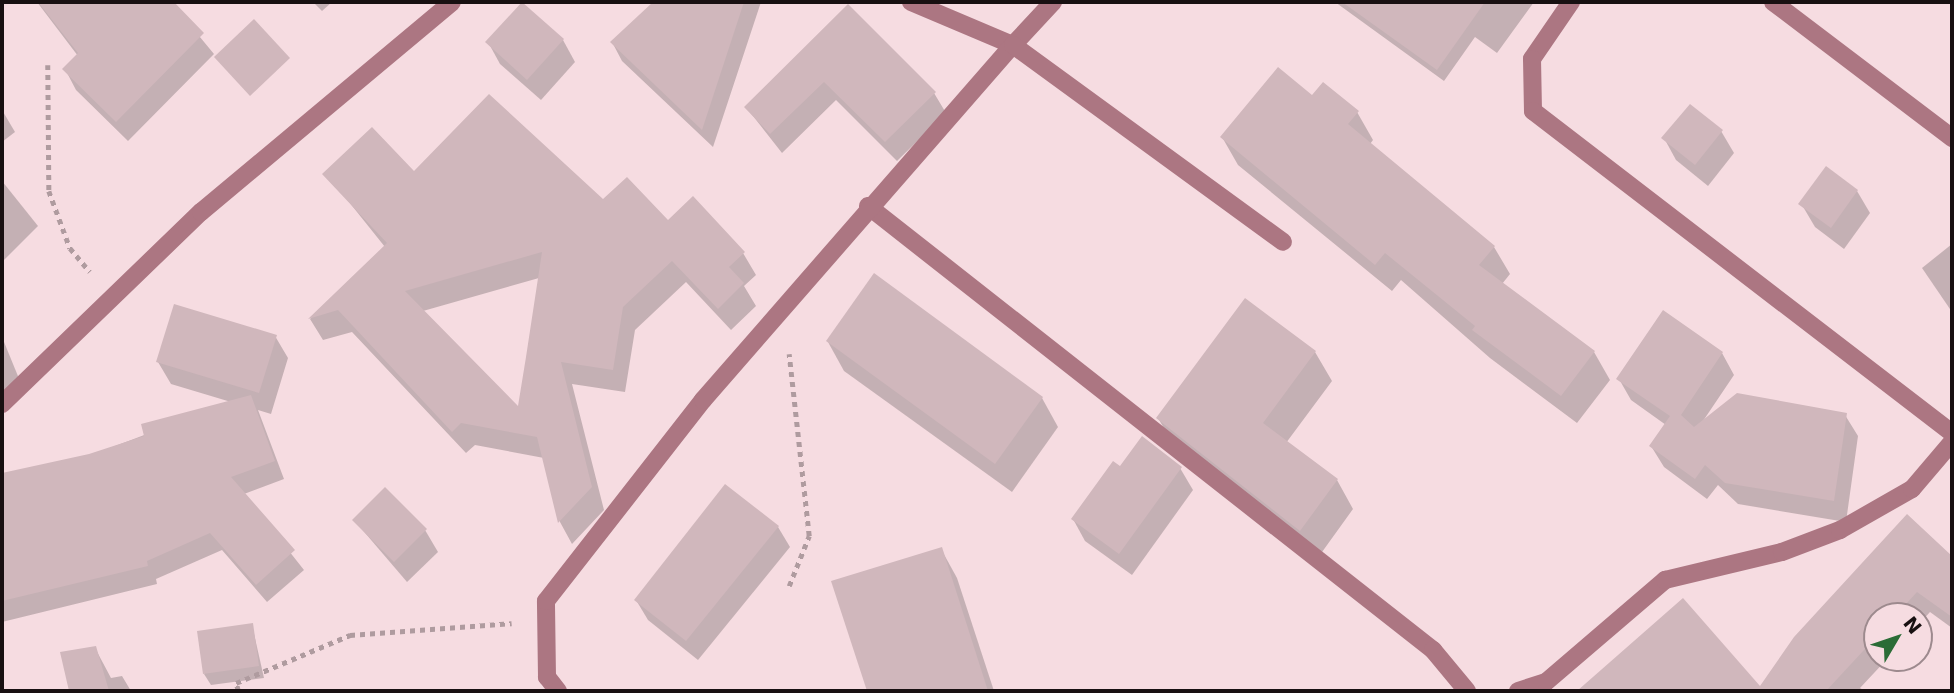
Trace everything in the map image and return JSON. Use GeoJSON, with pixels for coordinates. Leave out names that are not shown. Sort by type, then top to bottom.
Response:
{"type":"FeatureCollection","features":[{"type":"Feature","properties":{"kind":"street"},"geometry":{"type":"LineString","coordinates":[[2,404],[201,212],[452,2]]}},
{"type":"Feature","properties":{"kind":"street"},"geometry":{"type":"LineString","coordinates":[[911,2],[1013,45],[1283,242]]}},
{"type":"Feature","properties":{"kind":"street"},"geometry":{"type":"LineString","coordinates":[[558,691],[547,677],[544,621],[546,601],[784,304],[868,206],[1053,2]]}},
{"type":"Feature","properties":{"kind":"street"},"geometry":{"type":"LineString","coordinates":[[1571,2],[1532,59],[1534,111],[1952,433]]}},
{"type":"Feature","properties":{"kind":"street"},"geometry":{"type":"LineString","coordinates":[[1773,2],[1952,138]]}},
{"type":"Feature","properties":{"kind":"street"},"geometry":{"type":"LineString","coordinates":[[868,206],[1433,650],[1467,691]]}},
{"type":"Feature","properties":{"kind":"street"},"geometry":{"type":"LineString","coordinates":[[1518,691],[1552,687],[1665,580],[1782,552],[1840,530],[1912,489],[1952,442]]}},
{"type":"Feature","properties":{"kind":"path"},"geometry":{"type":"LineString","coordinates":[[48,65],[49,191],[70,248],[110,297]]}},
{"type":"Feature","properties":{"kind":"path"},"geometry":{"type":"LineString","coordinates":[[784,304],[809,536],[789,586]]}},
{"type":"Feature","properties":{"kind":"path"},"geometry":{"type":"LineString","coordinates":[[238,691],[236,683],[350,635],[544,621]]}},
{"type":"Feature","properties":{"kind":"building"},"geometry":{"type":"Polygon","coordinates":[[[38,2],[174,2],[204,33],[116,122],[62,69],[78,53],[38,2]]]}},
{"type":"Feature","properties":{"kind":"building"},"geometry":{"type":"Polygon","coordinates":[[[522,2],[564,39],[527,80],[485,42],[522,2]]]}},
{"type":"Feature","properties":{"kind":"building"},"geometry":{"type":"Polygon","coordinates":[[[653,2],[744,2],[702,130],[610,42],[653,2]]]}},
{"type":"Feature","properties":{"kind":"building"},"geometry":{"type":"Polygon","coordinates":[[[1342,2],[1485,2],[1437,70],[1342,2]]]}},
{"type":"Feature","properties":{"kind":"building"},"geometry":{"type":"Polygon","coordinates":[[[848,4],[936,92],[885,142],[824,82],[770,134],[744,107],[848,4]]]}},
{"type":"Feature","properties":{"kind":"building"},"geometry":{"type":"Polygon","coordinates":[[[254,19],[290,58],[250,96],[214,57],[254,19]]]}},
{"type":"Feature","properties":{"kind":"building"},"geometry":{"type":"Polygon","coordinates":[[[1278,67],[1312,95],[1323,82],[1359,111],[1348,124],[1495,246],[1479,265],[1595,351],[1561,396],[1472,330],[1475,326],[1385,253],[1375,265],[1220,137],[1278,67]]]}},
{"type":"Feature","properties":{"kind":"building"},"geometry":{"type":"Polygon","coordinates":[[[489,94],[603,199],[627,177],[668,220],[693,196],[745,252],[729,267],[744,283],[718,309],[672,261],[623,307],[613,370],[561,362],[592,487],[558,523],[537,437],[461,423],[452,432],[338,310],[308,319],[387,243],[322,174],[372,127],[414,171],[489,94]],[[542,252],[405,291],[518,406],[542,252]]]}},
{"type":"Feature","properties":{"kind":"building"},"geometry":{"type":"Polygon","coordinates":[[[1690,104],[1723,130],[1695,165],[1661,138],[1690,104]]]}},
{"type":"Feature","properties":{"kind":"building"},"geometry":{"type":"Polygon","coordinates":[[[1826,166],[1858,190],[1831,228],[1798,204],[1826,166]]]}},
{"type":"Feature","properties":{"kind":"building"},"geometry":{"type":"Polygon","coordinates":[[[874,273],[1043,397],[995,464],[826,341],[874,273]]]}},
{"type":"Feature","properties":{"kind":"building"},"geometry":{"type":"Polygon","coordinates":[[[1245,298],[1316,351],[1263,423],[1338,479],[1300,531],[1156,418],[1245,298]]]}},
{"type":"Feature","properties":{"kind":"building"},"geometry":{"type":"Polygon","coordinates":[[[174,304],[277,335],[259,393],[156,362],[174,304]]]}},
{"type":"Feature","properties":{"kind":"building"},"geometry":{"type":"Polygon","coordinates":[[[1663,310],[1723,352],[1681,415],[1694,427],[1737,393],[1847,413],[1834,501],[1725,483],[1705,465],[1695,479],[1649,446],[1670,416],[1616,379],[1663,310]]]}},
{"type":"Feature","properties":{"kind":"building"},"geometry":{"type":"Polygon","coordinates":[[[251,395],[275,461],[231,477],[295,550],[256,585],[210,533],[147,561],[148,566],[2,601],[2,473],[89,454],[144,436],[141,424],[251,395]]]}},
{"type":"Feature","properties":{"kind":"building"},"geometry":{"type":"Polygon","coordinates":[[[1142,436],[1182,467],[1119,554],[1071,519],[1113,461],[1120,466],[1142,436]]]}},
{"type":"Feature","properties":{"kind":"building"},"geometry":{"type":"Polygon","coordinates":[[[725,484],[779,526],[686,641],[634,600],[725,484]]]}},
{"type":"Feature","properties":{"kind":"building"},"geometry":{"type":"Polygon","coordinates":[[[385,487],[427,529],[394,562],[352,520],[385,487]]]}},
{"type":"Feature","properties":{"kind":"building"},"geometry":{"type":"Polygon","coordinates":[[[1907,514],[1952,556],[1952,617],[1917,592],[1908,602],[1863,602],[1863,651],[1826,691],[1577,691],[1683,598],[1760,686],[1794,637],[1907,514]]]}},
{"type":"Feature","properties":{"kind":"building"},"geometry":{"type":"Polygon","coordinates":[[[942,547],[988,691],[867,691],[831,581],[942,547]]]}},
{"type":"Feature","properties":{"kind":"building"},"geometry":{"type":"Polygon","coordinates":[[[253,623],[259,666],[203,674],[197,631],[253,623]]]}},
{"type":"Feature","properties":{"kind":"building"},"geometry":{"type":"Polygon","coordinates":[[[96,646],[109,691],[69,691],[60,652],[96,646]]]}}]}
